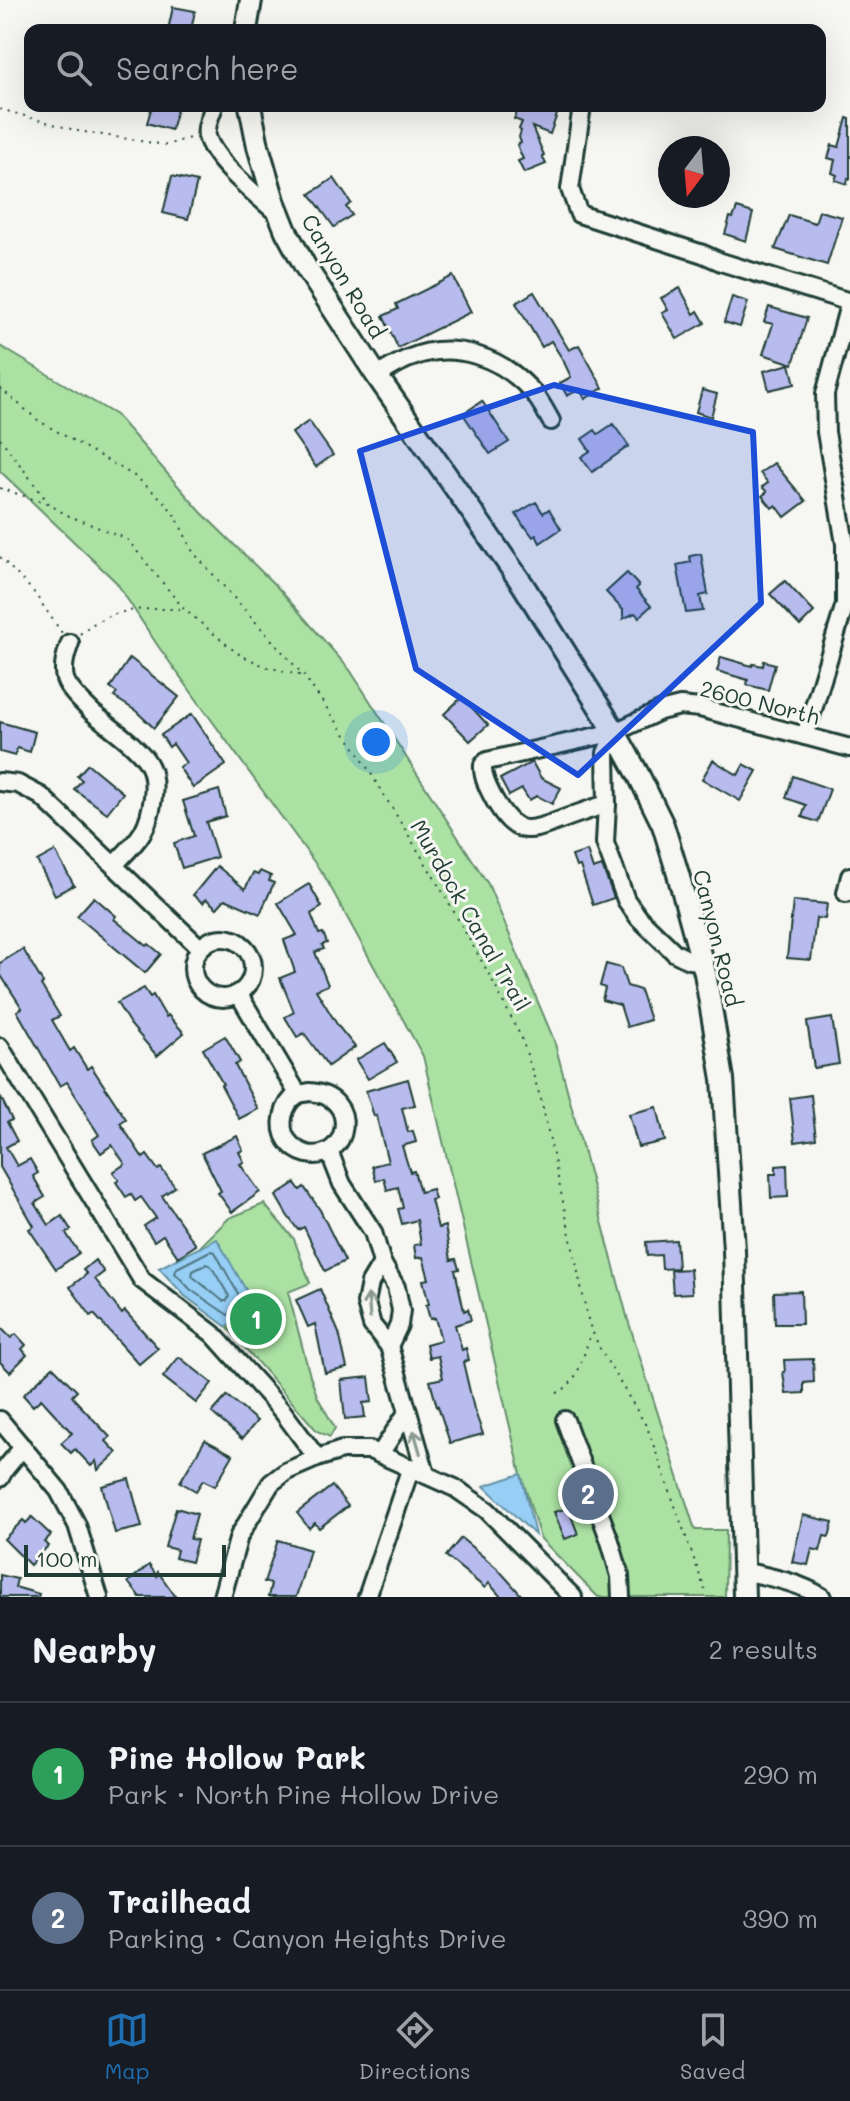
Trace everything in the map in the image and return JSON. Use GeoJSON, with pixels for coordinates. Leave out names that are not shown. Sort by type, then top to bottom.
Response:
{"type":"FeatureCollection","features":[{"type":"Feature","properties":{"kind":"main road"},"geometry":{"type":"LineString","coordinates":[[247,24],[251,0]]}},
{"type":"Feature","properties":{"kind":"main road","name":"Canyon Road"},"geometry":{"type":"LineString","coordinates":[[251,112],[258,146],[280,216],[305,266],[377,376],[523,585],[615,732],[663,825],[702,961],[723,1079],[729,1157],[744,1597]]}},
{"type":"Feature","properties":{"kind":"street"},"geometry":{"type":"LineString","coordinates":[[212,112],[206,133],[213,151],[280,216]]}},
{"type":"Feature","properties":{"kind":"street"},"geometry":{"type":"LineString","coordinates":[[581,112],[570,189],[579,214],[850,301],[825,394],[826,432],[845,544],[845,604],[805,736]]}},
{"type":"Feature","properties":{"kind":"street","name":"Canyon Road"},"geometry":{"type":"LineString","coordinates":[[377,376],[412,357],[427,353],[458,351],[478,355],[497,362],[513,373],[532,391],[551,421]]}},
{"type":"Feature","properties":{"kind":"street"},"geometry":{"type":"LineString","coordinates":[[70,643],[64,660],[65,680],[80,700],[129,741],[150,766],[154,787],[149,822],[141,836],[114,865]]}},
{"type":"Feature","properties":{"kind":"street","name":"2600 North"},"geometry":{"type":"LineString","coordinates":[[607,804],[539,829],[524,830],[501,811],[492,797],[483,765],[487,761],[615,732],[660,711],[680,706],[700,708],[850,748]]}},
{"type":"Feature","properties":{"kind":"street"},"geometry":{"type":"LineString","coordinates":[[615,732],[606,753],[605,843],[623,894],[630,908],[682,958],[702,961]]}},
{"type":"Feature","properties":{"kind":"street"},"geometry":{"type":"LineString","coordinates":[[0,782],[18,784],[41,796],[200,948]]}},
{"type":"Feature","properties":{"kind":"street"},"geometry":{"type":"LineString","coordinates":[[228,938],[238,942],[251,957],[251,978],[238,993],[220,998],[211,996],[193,975],[195,956],[208,942],[228,938]]}},
{"type":"Feature","properties":{"kind":"street"},"geometry":{"type":"LineString","coordinates":[[238,993],[298,1094]]}},
{"type":"Feature","properties":{"kind":"street"},"geometry":{"type":"LineString","coordinates":[[0,1047],[142,1280],[213,1334],[283,1412],[317,1458]]}},
{"type":"Feature","properties":{"kind":"street"},"geometry":{"type":"LineString","coordinates":[[320,1093],[339,1105],[344,1115],[343,1134],[329,1151],[305,1154],[286,1139],[282,1128],[283,1116],[298,1094],[320,1093]]}},
{"type":"Feature","properties":{"kind":"street"},"geometry":{"type":"LineString","coordinates":[[329,1151],[342,1184],[373,1232],[382,1263],[396,1287],[401,1310],[399,1325],[389,1346]]}},
{"type":"Feature","properties":{"kind":"street"},"geometry":{"type":"LineString","coordinates":[[367,1597],[419,1470],[408,1411],[389,1346],[372,1325],[366,1303],[370,1283],[382,1263]]}},
{"type":"Feature","properties":{"kind":"street"},"geometry":{"type":"LineString","coordinates":[[380,1454],[408,1411]]}},
{"type":"Feature","properties":{"kind":"street"},"geometry":{"type":"LineString","coordinates":[[0,1420],[59,1491],[77,1525],[99,1597]]}},
{"type":"Feature","properties":{"kind":"street"},"geometry":{"type":"LineString","coordinates":[[565,1420],[610,1541],[620,1576],[621,1597]]}},
{"type":"Feature","properties":{"kind":"street"},"geometry":{"type":"LineString","coordinates":[[0,1478],[23,1447]]}},
{"type":"Feature","properties":{"kind":"street"},"geometry":{"type":"LineString","coordinates":[[222,1597],[239,1536],[271,1483],[287,1471],[342,1450],[370,1450],[455,1488],[487,1510],[573,1597]]}},
{"type":"Feature","properties":{"kind":"street"},"geometry":{"type":"LineString","coordinates":[[743,1571],[789,1583],[822,1597]]}},
{"type":"Feature","properties":{"kind":"path"},"geometry":{"type":"LineString","coordinates":[[0,109],[78,131],[166,145],[206,133]]}},
{"type":"Feature","properties":{"kind":"path","name":"Murdock Canal Trail"},"geometry":{"type":"LineString","coordinates":[[0,388],[39,421],[136,477],[158,494],[171,509],[188,544],[200,560],[304,676],[356,749],[437,882],[522,1039],[542,1103],[585,1308],[594,1335],[647,1427],[705,1590]]}},
{"type":"Feature","properties":{"kind":"path"},"geometry":{"type":"LineString","coordinates":[[0,438],[50,505]]}},
{"type":"Feature","properties":{"kind":"path"},"geometry":{"type":"LineString","coordinates":[[0,488],[50,505],[127,539],[184,609],[237,653],[264,666],[304,676]]}},
{"type":"Feature","properties":{"kind":"path"},"geometry":{"type":"LineString","coordinates":[[0,557],[33,591],[70,643],[91,624],[119,611],[184,609]]}},
{"type":"Feature","properties":{"kind":"path"},"geometry":{"type":"LineString","coordinates":[[557,1393],[569,1386],[575,1377],[589,1339],[594,1335]]}},
{"type":"Feature","properties":{"kind":"highlighted area"},"geometry":{"type":"Polygon","coordinates":[[[554,385],[753,432],[761,603],[578,775],[416,669],[360,451],[554,385]]]}},
{"type":"Feature","properties":{"kind":"green space"},"geometry":{"type":"Polygon","coordinates":[[[0,346],[116,415],[201,512],[279,589],[350,670],[488,884],[554,1040],[628,1320],[695,1530],[726,1530],[725,1597],[598,1597],[540,1538],[521,1474],[423,1056],[325,877],[158,646],[116,582],[0,471],[0,346]]]}},
{"type":"Feature","properties":{"kind":"green space"},"geometry":{"type":"Polygon","coordinates":[[[264,1204],[294,1239],[310,1283],[288,1292],[310,1376],[335,1428],[330,1437],[317,1431],[227,1327],[185,1296],[159,1268],[199,1248],[229,1218],[264,1204]]]}},
{"type":"Feature","properties":{"kind":"water"},"geometry":{"type":"Polygon","coordinates":[[[217,1239],[254,1304],[227,1327],[185,1296],[159,1268],[217,1239]]]}},
{"type":"Feature","properties":{"kind":"water"},"geometry":{"type":"Polygon","coordinates":[[[521,1474],[535,1535],[484,1486],[521,1474]]]}},
{"type":"Feature","properties":{"kind":"building"},"geometry":{"type":"Polygon","coordinates":[[[173,7],[195,11],[192,24],[169,24],[173,7]]]}},
{"type":"Feature","properties":{"kind":"building"},"geometry":{"type":"Polygon","coordinates":[[[150,112],[176,112],[171,130],[147,123],[150,112]]]}},
{"type":"Feature","properties":{"kind":"building"},"geometry":{"type":"Polygon","coordinates":[[[517,112],[558,112],[550,134],[532,127],[546,164],[524,173],[518,161],[523,159],[517,145],[521,143],[519,129],[522,122],[514,119],[517,112]]]}},
{"type":"Feature","properties":{"kind":"building"},"geometry":{"type":"Polygon","coordinates":[[[847,118],[850,119],[850,179],[847,184],[835,180],[837,175],[832,173],[835,160],[828,158],[832,145],[839,147],[847,118]]]}},
{"type":"Feature","properties":{"kind":"building"},"geometry":{"type":"Polygon","coordinates":[[[172,176],[197,182],[188,219],[163,213],[172,176]]]}},
{"type":"Feature","properties":{"kind":"building"},"geometry":{"type":"Polygon","coordinates":[[[334,178],[351,203],[346,207],[352,215],[334,227],[310,194],[334,178]]]}},
{"type":"Feature","properties":{"kind":"building"},"geometry":{"type":"Polygon","coordinates":[[[737,208],[753,213],[746,241],[725,234],[730,217],[733,218],[737,208]]]}},
{"type":"Feature","properties":{"kind":"building"},"geometry":{"type":"Polygon","coordinates":[[[819,211],[842,217],[827,265],[775,249],[789,215],[815,223],[819,211]]]}},
{"type":"Feature","properties":{"kind":"building"},"geometry":{"type":"Polygon","coordinates":[[[453,276],[471,312],[398,348],[383,316],[398,309],[396,304],[453,276]]]}},
{"type":"Feature","properties":{"kind":"building"},"geometry":{"type":"Polygon","coordinates":[[[680,288],[694,314],[698,311],[705,323],[677,339],[662,313],[668,310],[661,298],[680,288]]]}},
{"type":"Feature","properties":{"kind":"building"},"geometry":{"type":"Polygon","coordinates":[[[534,292],[569,350],[579,345],[603,388],[585,399],[580,389],[567,396],[560,383],[571,377],[563,360],[551,341],[542,347],[516,303],[534,292]]]}},
{"type":"Feature","properties":{"kind":"building"},"geometry":{"type":"Polygon","coordinates":[[[732,297],[748,302],[740,327],[724,322],[732,297]]]}},
{"type":"Feature","properties":{"kind":"building"},"geometry":{"type":"Polygon","coordinates":[[[769,307],[807,318],[793,364],[763,354],[773,324],[764,322],[769,307]]]}},
{"type":"Feature","properties":{"kind":"building"},"geometry":{"type":"Polygon","coordinates":[[[790,364],[795,384],[769,390],[764,371],[790,364]]]}},
{"type":"Feature","properties":{"kind":"building"},"geometry":{"type":"Polygon","coordinates":[[[702,390],[717,394],[711,417],[696,412],[702,390]]]}},
{"type":"Feature","properties":{"kind":"building"},"geometry":{"type":"Polygon","coordinates":[[[482,401],[509,442],[490,454],[463,414],[482,401]]]}},
{"type":"Feature","properties":{"kind":"building"},"geometry":{"type":"Polygon","coordinates":[[[309,421],[333,455],[316,467],[292,433],[309,421]]]}},
{"type":"Feature","properties":{"kind":"building"},"geometry":{"type":"Polygon","coordinates":[[[613,424],[629,446],[592,472],[581,457],[590,451],[582,439],[595,430],[598,434],[613,424]]]}},
{"type":"Feature","properties":{"kind":"building"},"geometry":{"type":"Polygon","coordinates":[[[774,463],[806,501],[785,517],[776,505],[772,508],[762,496],[767,492],[762,487],[768,483],[760,473],[774,463]]]}},
{"type":"Feature","properties":{"kind":"building"},"geometry":{"type":"Polygon","coordinates":[[[536,502],[543,513],[549,509],[561,529],[540,543],[516,514],[536,502]]]}},
{"type":"Feature","properties":{"kind":"building"},"geometry":{"type":"Polygon","coordinates":[[[701,554],[708,594],[700,596],[703,611],[686,613],[677,565],[691,562],[690,556],[701,554]]]}},
{"type":"Feature","properties":{"kind":"building"},"geometry":{"type":"Polygon","coordinates":[[[627,573],[651,606],[639,617],[635,613],[623,619],[623,610],[606,592],[627,573]]]}},
{"type":"Feature","properties":{"kind":"building"},"geometry":{"type":"Polygon","coordinates":[[[785,581],[814,612],[800,626],[770,594],[785,581]]]}},
{"type":"Feature","properties":{"kind":"building"},"geometry":{"type":"Polygon","coordinates":[[[721,657],[752,666],[763,666],[764,661],[775,664],[768,690],[747,685],[748,680],[717,671],[721,657]]]}},
{"type":"Feature","properties":{"kind":"building"},"geometry":{"type":"Polygon","coordinates":[[[130,658],[179,697],[154,728],[136,711],[114,697],[117,693],[110,688],[130,658]]]}},
{"type":"Feature","properties":{"kind":"building"},"geometry":{"type":"Polygon","coordinates":[[[462,697],[488,725],[470,741],[444,714],[462,697]]]}},
{"type":"Feature","properties":{"kind":"building"},"geometry":{"type":"Polygon","coordinates":[[[192,714],[226,765],[193,788],[179,767],[186,763],[173,744],[169,747],[161,735],[192,714]]]}},
{"type":"Feature","properties":{"kind":"building"},"geometry":{"type":"Polygon","coordinates":[[[0,722],[35,732],[30,752],[17,748],[15,756],[0,752],[0,722]]]}},
{"type":"Feature","properties":{"kind":"building"},"geometry":{"type":"Polygon","coordinates":[[[713,760],[738,775],[744,764],[757,771],[740,801],[702,779],[713,760]]]}},
{"type":"Feature","properties":{"kind":"building"},"geometry":{"type":"Polygon","coordinates":[[[532,762],[541,778],[561,788],[552,804],[537,796],[529,800],[522,789],[509,796],[500,779],[532,762]]]}},
{"type":"Feature","properties":{"kind":"building"},"geometry":{"type":"Polygon","coordinates":[[[88,764],[123,793],[107,813],[74,789],[82,780],[77,776],[88,764]]]}},
{"type":"Feature","properties":{"kind":"building"},"geometry":{"type":"Polygon","coordinates":[[[793,776],[830,789],[818,822],[802,817],[806,805],[786,798],[793,776]]]}},
{"type":"Feature","properties":{"kind":"building"},"geometry":{"type":"Polygon","coordinates":[[[219,790],[226,816],[206,822],[217,857],[182,868],[174,843],[194,836],[183,801],[219,790]]]}},
{"type":"Feature","properties":{"kind":"building"},"geometry":{"type":"Polygon","coordinates":[[[55,851],[74,885],[55,895],[37,861],[55,851]]]}},
{"type":"Feature","properties":{"kind":"building"},"geometry":{"type":"Polygon","coordinates":[[[587,851],[593,869],[602,866],[614,898],[593,905],[580,866],[576,867],[572,856],[587,851]]]}},
{"type":"Feature","properties":{"kind":"building"},"geometry":{"type":"Polygon","coordinates":[[[217,866],[245,889],[253,873],[258,875],[260,871],[271,876],[269,881],[274,883],[260,914],[225,899],[217,908],[206,899],[203,903],[193,895],[217,866]]]}},
{"type":"Feature","properties":{"kind":"building"},"geometry":{"type":"Polygon","coordinates":[[[309,884],[322,907],[311,914],[319,934],[323,933],[327,943],[322,945],[324,949],[315,952],[328,985],[316,990],[355,1047],[328,1066],[304,1033],[297,1037],[285,1017],[294,1012],[280,978],[295,972],[284,940],[297,935],[278,903],[309,884]]]}},
{"type":"Feature","properties":{"kind":"building"},"geometry":{"type":"Polygon","coordinates":[[[94,897],[116,916],[114,919],[161,954],[145,973],[77,916],[94,897]]]}},
{"type":"Feature","properties":{"kind":"building"},"geometry":{"type":"Polygon","coordinates":[[[793,901],[827,904],[825,919],[816,918],[811,960],[787,958],[793,901]]]}},
{"type":"Feature","properties":{"kind":"building"},"geometry":{"type":"Polygon","coordinates":[[[23,949],[60,1016],[52,1020],[70,1051],[74,1048],[87,1069],[91,1066],[126,1119],[120,1123],[143,1158],[147,1155],[175,1187],[162,1196],[196,1245],[178,1257],[163,1235],[154,1241],[144,1226],[156,1218],[141,1197],[135,1201],[131,1194],[126,1197],[116,1182],[119,1180],[113,1172],[125,1164],[112,1145],[101,1153],[92,1140],[99,1135],[86,1112],[67,1082],[60,1086],[17,1011],[22,1008],[0,974],[0,963],[23,949]]]}},
{"type":"Feature","properties":{"kind":"building"},"geometry":{"type":"Polygon","coordinates":[[[606,964],[621,968],[627,986],[640,990],[650,1020],[627,1027],[620,1005],[602,1000],[605,988],[600,986],[606,964]]]}},
{"type":"Feature","properties":{"kind":"building"},"geometry":{"type":"Polygon","coordinates":[[[144,988],[150,997],[153,995],[166,1017],[168,1015],[184,1033],[157,1056],[117,1003],[144,988]]]}},
{"type":"Feature","properties":{"kind":"building"},"geometry":{"type":"Polygon","coordinates":[[[832,1018],[839,1064],[814,1068],[807,1022],[832,1018]]]}},
{"type":"Feature","properties":{"kind":"building"},"geometry":{"type":"Polygon","coordinates":[[[225,1036],[240,1062],[235,1065],[258,1109],[239,1119],[203,1049],[225,1036]]]}},
{"type":"Feature","properties":{"kind":"building"},"geometry":{"type":"Polygon","coordinates":[[[385,1043],[397,1062],[368,1079],[356,1060],[385,1043]]]}},
{"type":"Feature","properties":{"kind":"building"},"geometry":{"type":"Polygon","coordinates":[[[408,1079],[415,1105],[402,1108],[408,1132],[413,1131],[416,1142],[402,1146],[420,1192],[432,1189],[435,1199],[431,1200],[438,1228],[445,1226],[451,1260],[456,1259],[459,1269],[455,1270],[464,1311],[468,1309],[471,1320],[455,1325],[462,1350],[466,1348],[469,1360],[463,1362],[483,1434],[450,1443],[430,1381],[443,1378],[438,1356],[429,1358],[426,1344],[441,1340],[435,1318],[430,1319],[426,1305],[429,1304],[423,1280],[429,1279],[423,1257],[416,1258],[414,1245],[421,1244],[417,1220],[402,1224],[398,1209],[403,1208],[398,1187],[387,1190],[384,1178],[376,1181],[372,1166],[388,1162],[376,1115],[366,1091],[408,1079]]]}},
{"type":"Feature","properties":{"kind":"building"},"geometry":{"type":"Polygon","coordinates":[[[811,1095],[816,1139],[795,1142],[790,1098],[811,1095]]]}},
{"type":"Feature","properties":{"kind":"building"},"geometry":{"type":"Polygon","coordinates":[[[0,1096],[12,1120],[7,1122],[17,1141],[6,1147],[17,1166],[30,1159],[38,1173],[33,1176],[45,1197],[35,1203],[49,1225],[62,1216],[71,1230],[66,1233],[79,1253],[56,1269],[29,1229],[34,1226],[0,1167],[0,1096]]]}},
{"type":"Feature","properties":{"kind":"building"},"geometry":{"type":"Polygon","coordinates":[[[657,1107],[665,1141],[638,1147],[629,1114],[657,1107]]]}},
{"type":"Feature","properties":{"kind":"building"},"geometry":{"type":"Polygon","coordinates":[[[237,1136],[243,1150],[239,1152],[244,1162],[240,1164],[260,1192],[232,1212],[218,1193],[221,1191],[202,1153],[237,1136]]]}},
{"type":"Feature","properties":{"kind":"building"},"geometry":{"type":"Polygon","coordinates":[[[787,1165],[788,1197],[771,1198],[770,1174],[776,1174],[776,1166],[787,1165]]]}},
{"type":"Feature","properties":{"kind":"building"},"geometry":{"type":"Polygon","coordinates":[[[295,1183],[300,1190],[304,1187],[320,1210],[345,1261],[325,1271],[304,1227],[298,1230],[276,1196],[295,1183]]]}},
{"type":"Feature","properties":{"kind":"building"},"geometry":{"type":"Polygon","coordinates":[[[676,1240],[678,1268],[662,1269],[661,1255],[647,1256],[646,1242],[676,1240]]]}},
{"type":"Feature","properties":{"kind":"building"},"geometry":{"type":"Polygon","coordinates":[[[95,1260],[104,1272],[95,1279],[122,1314],[125,1311],[158,1348],[139,1364],[94,1314],[91,1316],[70,1287],[87,1274],[83,1270],[95,1260]]]}},
{"type":"Feature","properties":{"kind":"building"},"geometry":{"type":"Polygon","coordinates":[[[690,1269],[692,1293],[673,1294],[671,1270],[690,1269]]]}},
{"type":"Feature","properties":{"kind":"building"},"geometry":{"type":"Polygon","coordinates":[[[320,1289],[339,1333],[347,1368],[325,1373],[315,1324],[308,1327],[296,1300],[320,1289]]]}},
{"type":"Feature","properties":{"kind":"building"},"geometry":{"type":"Polygon","coordinates":[[[801,1291],[802,1324],[775,1324],[774,1292],[801,1291]]]}},
{"type":"Feature","properties":{"kind":"building"},"geometry":{"type":"Polygon","coordinates":[[[0,1327],[11,1338],[16,1334],[26,1345],[22,1349],[27,1355],[10,1372],[0,1362],[0,1327]]]}},
{"type":"Feature","properties":{"kind":"building"},"geometry":{"type":"Polygon","coordinates":[[[179,1357],[212,1383],[196,1403],[163,1377],[179,1357]]]}},
{"type":"Feature","properties":{"kind":"building"},"geometry":{"type":"Polygon","coordinates":[[[813,1359],[814,1382],[804,1383],[804,1393],[786,1394],[784,1360],[813,1359]]]}},
{"type":"Feature","properties":{"kind":"building"},"geometry":{"type":"Polygon","coordinates":[[[53,1367],[77,1391],[72,1396],[110,1437],[106,1441],[117,1453],[98,1470],[96,1461],[91,1466],[75,1449],[71,1453],[61,1443],[72,1433],[41,1399],[33,1406],[23,1395],[53,1367]]]}},
{"type":"Feature","properties":{"kind":"building"},"geometry":{"type":"Polygon","coordinates":[[[369,1377],[372,1402],[363,1403],[365,1417],[345,1419],[341,1380],[369,1377]]]}},
{"type":"Feature","properties":{"kind":"building"},"geometry":{"type":"Polygon","coordinates":[[[227,1396],[257,1421],[242,1439],[212,1413],[227,1396]]]}},
{"type":"Feature","properties":{"kind":"building"},"geometry":{"type":"Polygon","coordinates":[[[205,1440],[233,1455],[215,1486],[203,1480],[196,1491],[180,1482],[205,1440]]]}},
{"type":"Feature","properties":{"kind":"building"},"geometry":{"type":"Polygon","coordinates":[[[129,1479],[142,1527],[115,1533],[102,1486],[129,1479]]]}},
{"type":"Feature","properties":{"kind":"building"},"geometry":{"type":"Polygon","coordinates":[[[332,1486],[348,1506],[319,1528],[315,1523],[309,1528],[297,1513],[332,1486]]]}},
{"type":"Feature","properties":{"kind":"building"},"geometry":{"type":"Polygon","coordinates":[[[176,1508],[197,1514],[190,1539],[197,1540],[191,1562],[175,1558],[177,1550],[165,1547],[176,1508]]]}},
{"type":"Feature","properties":{"kind":"building"},"geometry":{"type":"Polygon","coordinates":[[[568,1508],[578,1534],[565,1539],[554,1512],[568,1508]]]}},
{"type":"Feature","properties":{"kind":"building"},"geometry":{"type":"Polygon","coordinates":[[[803,1515],[833,1522],[829,1537],[824,1536],[820,1551],[812,1549],[808,1565],[792,1562],[803,1515]]]}},
{"type":"Feature","properties":{"kind":"building"},"geometry":{"type":"Polygon","coordinates":[[[32,1517],[51,1535],[44,1542],[48,1546],[30,1565],[4,1539],[23,1520],[26,1523],[32,1517]]]}},
{"type":"Feature","properties":{"kind":"building"},"geometry":{"type":"Polygon","coordinates":[[[461,1538],[498,1569],[523,1597],[501,1597],[489,1583],[485,1588],[446,1556],[461,1538]]]}},
{"type":"Feature","properties":{"kind":"building"},"geometry":{"type":"Polygon","coordinates":[[[278,1540],[310,1550],[296,1597],[268,1597],[271,1584],[264,1582],[278,1540]]]}},
{"type":"Feature","properties":{"kind":"building"},"geometry":{"type":"Polygon","coordinates":[[[149,1565],[176,1597],[140,1597],[128,1582],[149,1565]]]}},
{"type":"Feature","properties":{"kind":"building"},"geometry":{"type":"Polygon","coordinates":[[[0,1575],[17,1579],[15,1587],[39,1594],[38,1597],[0,1597],[0,1575]]]}},
{"type":"Feature","properties":{"kind":"place","name":"Pine Hollow Park"},"geometry":{"type":"Point","coordinates":[256,1319]}},
{"type":"Feature","properties":{"kind":"place","name":"Trailhead"},"geometry":{"type":"Point","coordinates":[588,1494]}}]}
